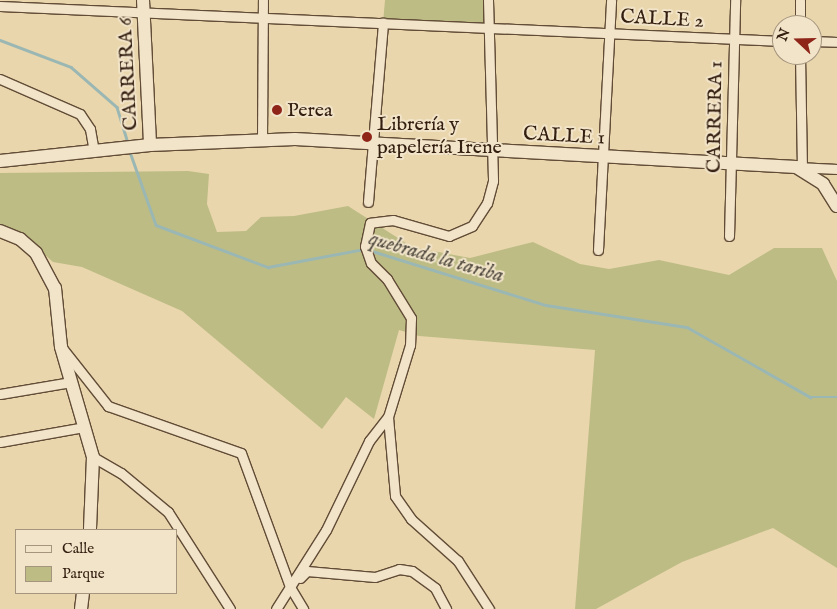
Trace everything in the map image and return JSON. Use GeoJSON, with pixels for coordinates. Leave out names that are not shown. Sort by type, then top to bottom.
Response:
{"type":"FeatureCollection","features":[{"type":"Feature","properties":{"kind":"street"},"geometry":{"type":"LineString","coordinates":[[262,139],[263,0]]}},
{"type":"Feature","properties":{"kind":"street"},"geometry":{"type":"LineString","coordinates":[[276,609],[338,508],[369,441],[388,417],[410,345],[411,318],[371,263],[366,230],[370,223],[393,220],[449,236],[472,226],[487,203],[493,181],[490,150],[488,0]]}},
{"type":"Feature","properties":{"kind":"street"},"geometry":{"type":"LineString","coordinates":[[598,250],[611,0]]}},
{"type":"Feature","properties":{"kind":"street","name":"CARRERA 1"},"geometry":{"type":"LineString","coordinates":[[729,236],[735,0]]}},
{"type":"Feature","properties":{"kind":"street"},"geometry":{"type":"LineString","coordinates":[[800,0],[800,15]]}},
{"type":"Feature","properties":{"kind":"street","name":"CALLE 2"},"geometry":{"type":"LineString","coordinates":[[0,6],[25,3],[143,5],[262,19],[489,26],[610,34],[772,41]]}},
{"type":"Feature","properties":{"kind":"street","name":"CARRERA 6"},"geometry":{"type":"LineString","coordinates":[[143,5],[150,146]]}},
{"type":"Feature","properties":{"kind":"street"},"geometry":{"type":"LineString","coordinates":[[368,202],[383,23]]}},
{"type":"Feature","properties":{"kind":"street"},"geometry":{"type":"LineString","coordinates":[[822,41],[837,42]]}},
{"type":"Feature","properties":{"kind":"street"},"geometry":{"type":"LineString","coordinates":[[799,167],[800,65]]}},
{"type":"Feature","properties":{"kind":"street"},"geometry":{"type":"LineString","coordinates":[[0,80],[80,114],[90,129],[94,152]]}},
{"type":"Feature","properties":{"kind":"street","name":"CALLE 1"},"geometry":{"type":"LineString","coordinates":[[0,161],[150,146],[262,139],[799,167]]}},
{"type":"Feature","properties":{"kind":"street"},"geometry":{"type":"LineString","coordinates":[[799,167],[837,169]]}},
{"type":"Feature","properties":{"kind":"street"},"geometry":{"type":"LineString","coordinates":[[799,167],[824,184],[837,206]]}},
{"type":"Feature","properties":{"kind":"street"},"geometry":{"type":"LineString","coordinates":[[0,231],[20,239],[48,270],[55,288],[62,347],[93,457],[90,529]]}},
{"type":"Feature","properties":{"kind":"street"},"geometry":{"type":"LineString","coordinates":[[62,347],[108,406],[241,453],[290,587],[303,609]]}},
{"type":"Feature","properties":{"kind":"street"},"geometry":{"type":"LineString","coordinates":[[0,394],[71,382]]}},
{"type":"Feature","properties":{"kind":"street"},"geometry":{"type":"LineString","coordinates":[[388,417],[395,496],[410,519],[458,561],[489,609]]}},
{"type":"Feature","properties":{"kind":"street"},"geometry":{"type":"LineString","coordinates":[[0,442],[84,427]]}},
{"type":"Feature","properties":{"kind":"street"},"geometry":{"type":"LineString","coordinates":[[93,457],[122,473],[168,512],[230,609]]}},
{"type":"Feature","properties":{"kind":"street"},"geometry":{"type":"LineString","coordinates":[[290,587],[307,571],[375,577],[399,569],[412,570],[435,588],[446,609]]}},
{"type":"Feature","properties":{"kind":"street"},"geometry":{"type":"LineString","coordinates":[[81,609],[83,594]]}},
{"type":"Feature","properties":{"kind":"green space"},"geometry":{"type":"Polygon","coordinates":[[[385,0],[488,0],[489,26],[383,23],[385,0]]]}},
{"type":"Feature","properties":{"kind":"green space"},"geometry":{"type":"Polygon","coordinates":[[[188,171],[209,174],[207,204],[217,232],[246,231],[261,217],[294,216],[348,206],[412,247],[470,258],[533,242],[580,264],[609,269],[659,260],[729,275],[774,248],[822,248],[837,281],[837,568],[773,528],[682,562],[596,609],[575,609],[595,350],[419,336],[399,330],[374,419],[346,397],[322,429],[182,311],[82,267],[53,262],[23,235],[0,225],[0,173],[188,171]]]}},
{"type":"Feature","properties":{"kind":"waterway","name":"quebrada la tariba"},"geometry":{"type":"LineString","coordinates":[[0,40],[71,67],[117,107],[128,144]]}},
{"type":"Feature","properties":{"kind":"waterway","name":"quebrada la tariba"},"geometry":{"type":"LineString","coordinates":[[130,152],[156,225],[268,267],[364,249]]}},
{"type":"Feature","properties":{"kind":"waterway","name":"quebrada la tariba"},"geometry":{"type":"LineString","coordinates":[[369,250],[546,305],[687,327],[810,397],[837,397]]}},
{"type":"Feature","properties":{"kind":"place","name":"Perea"},"geometry":{"type":"Point","coordinates":[277,110]}},
{"type":"Feature","properties":{"kind":"place","name":"Librería y papelería Irene"},"geometry":{"type":"Point","coordinates":[367,137]}}]}
